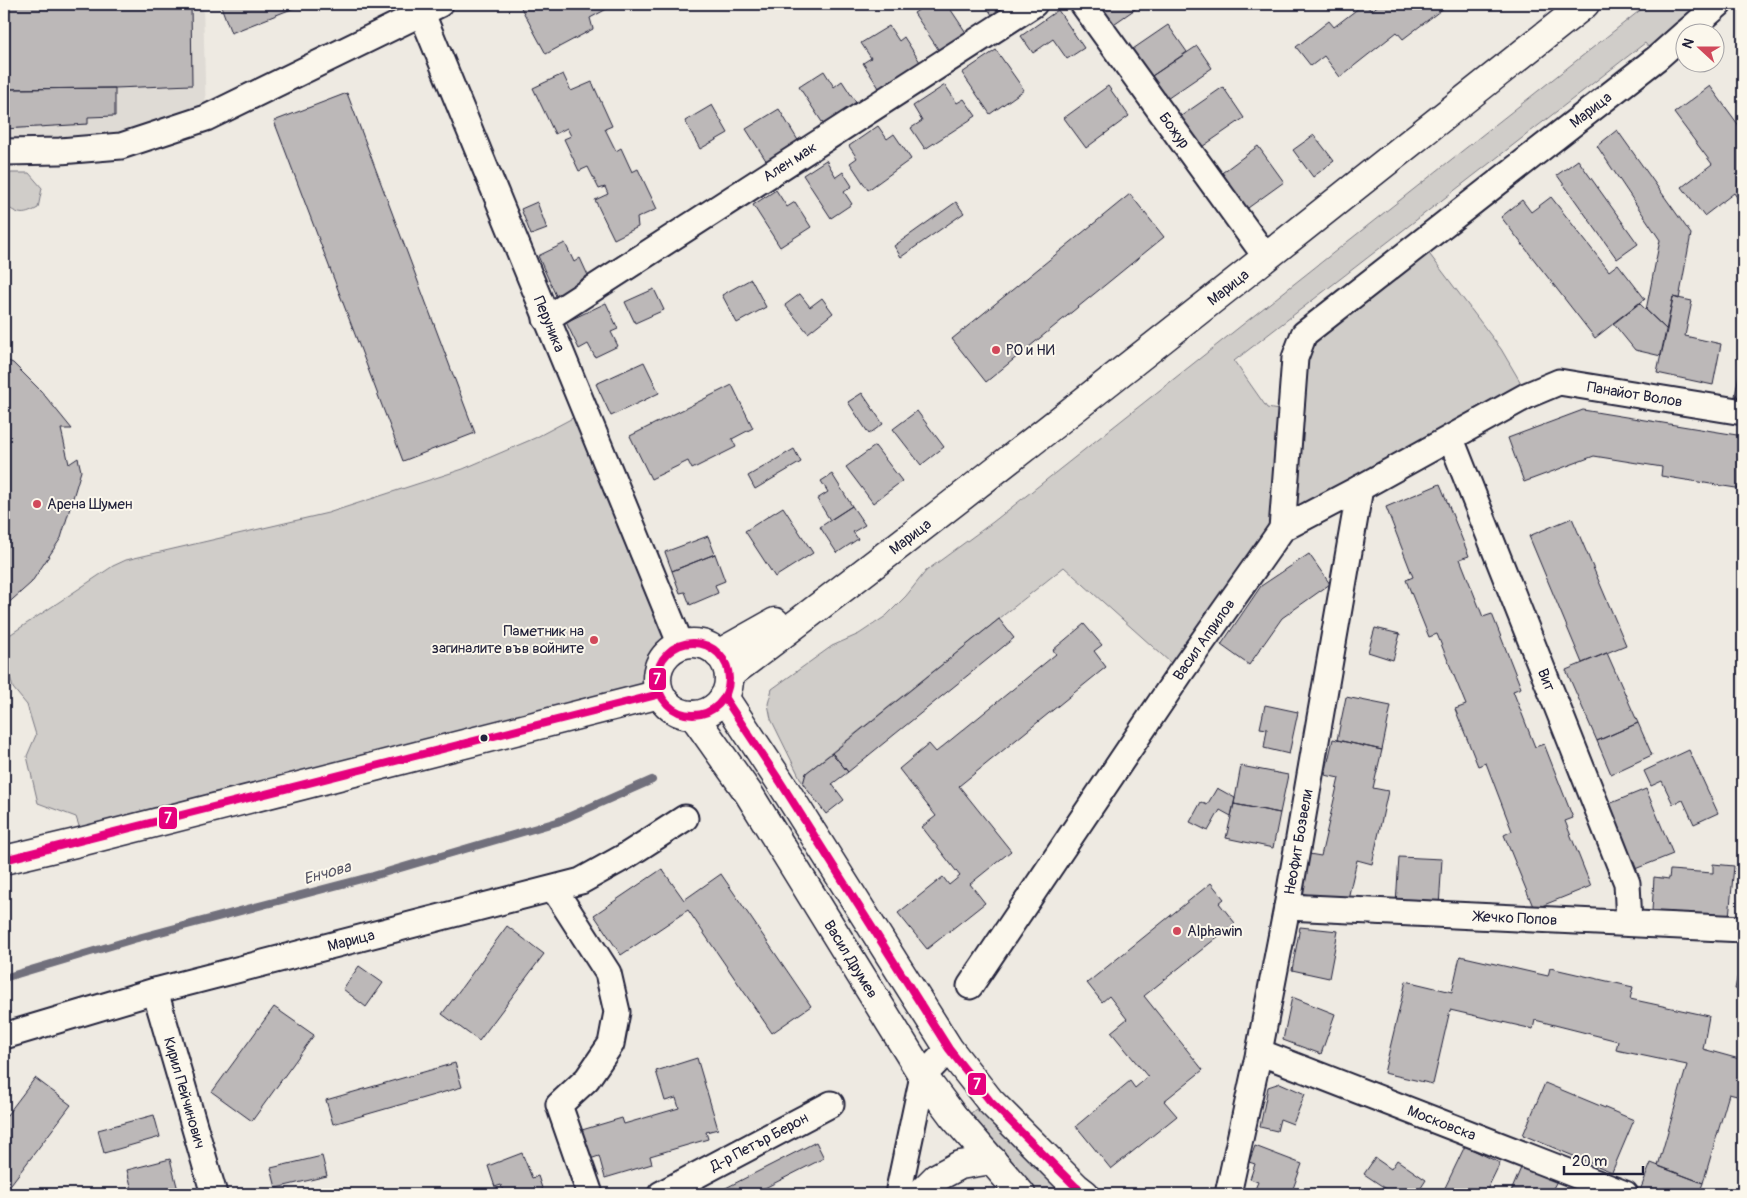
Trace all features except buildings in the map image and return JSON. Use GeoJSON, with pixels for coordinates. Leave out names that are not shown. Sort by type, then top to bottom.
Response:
{"type":"FeatureCollection","features":[{"type":"Feature","properties":{"kind":"main road","name":"Марица"},"geometry":{"type":"LineString","coordinates":[[724,675],[870,568],[1585,4]]}},
{"type":"Feature","properties":{"kind":"main road"},"geometry":{"type":"LineString","coordinates":[[724,675],[711,710],[693,715],[673,710],[665,703],[660,694],[657,674],[665,656],[681,645],[691,643],[711,648],[781,783],[949,1049],[990,1102],[1076,1188],[1085,1194]]}},
{"type":"Feature","properties":{"kind":"main road"},"geometry":{"type":"LineString","coordinates":[[4,860],[84,842],[660,694]]}},
{"type":"Feature","properties":{"kind":"main road","name":"Васил Друмев"},"geometry":{"type":"LineString","coordinates":[[693,715],[749,794],[923,1076],[953,1116],[1021,1194]]}},
{"type":"Feature","properties":{"kind":"main road"},"geometry":{"type":"LineString","coordinates":[[920,1194],[936,1178],[960,1165],[992,1160]]}},
{"type":"Feature","properties":{"kind":"street","name":"Ален мак"},"geometry":{"type":"LineString","coordinates":[[546,319],[1034,4]]}},
{"type":"Feature","properties":{"kind":"street","name":"Божур"},"geometry":{"type":"LineString","coordinates":[[1083,4],[1266,257]]}},
{"type":"Feature","properties":{"kind":"street","name":"Марица"},"geometry":{"type":"LineString","coordinates":[[1699,22],[1719,4]]}},
{"type":"Feature","properties":{"kind":"street","name":"Перуника"},"geometry":{"type":"LineString","coordinates":[[426,7],[546,319],[681,645]]}},
{"type":"Feature","properties":{"kind":"street"},"geometry":{"type":"LineString","coordinates":[[4,152],[60,151],[121,146],[206,118],[426,7]]}},
{"type":"Feature","properties":{"kind":"street","name":"Марица"},"geometry":{"type":"LineString","coordinates":[[1282,528],[1295,358],[1304,334],[1634,77],[1674,43]]}},
{"type":"Feature","properties":{"kind":"street","name":"Панайот Волов"},"geometry":{"type":"LineString","coordinates":[[1528,395],[1559,382],[1743,412]]}},
{"type":"Feature","properties":{"kind":"street","name":"Васил Априлов"},"geometry":{"type":"LineString","coordinates":[[970,986],[1181,672],[1282,528],[1360,488],[1528,395]]}},
{"type":"Feature","properties":{"kind":"street","name":"Вит"},"geometry":{"type":"LineString","coordinates":[[1450,439],[1627,883],[1629,922]]}},
{"type":"Feature","properties":{"kind":"street","name":"Неофит Бозвели"},"geometry":{"type":"LineString","coordinates":[[1228,1194],[1260,1052],[1288,907],[1360,488]]}},
{"type":"Feature","properties":{"kind":"street","name":"Марица"},"geometry":{"type":"LineString","coordinates":[[4,1036],[155,991],[581,881],[626,856],[685,818]]}},
{"type":"Feature","properties":{"kind":"street"},"geometry":{"type":"LineString","coordinates":[[554,889],[608,972],[617,1012],[611,1044],[587,1079],[559,1105],[590,1194]]}},
{"type":"Feature","properties":{"kind":"street","name":"Жечко Попов"},"geometry":{"type":"LineString","coordinates":[[1288,907],[1743,929]]}},
{"type":"Feature","properties":{"kind":"street","name":"Кирил Пейчинович"},"geometry":{"type":"LineString","coordinates":[[155,991],[214,1194]]}},
{"type":"Feature","properties":{"kind":"street"},"geometry":{"type":"LineString","coordinates":[[898,1194],[923,1076],[949,1049]]}},
{"type":"Feature","properties":{"kind":"street","name":"Московска"},"geometry":{"type":"LineString","coordinates":[[1260,1052],[1625,1194]]}},
{"type":"Feature","properties":{"kind":"street","name":"Д-р Петър Берон"},"geometry":{"type":"LineString","coordinates":[[661,1194],[831,1104]]}},
{"type":"Feature","properties":{"kind":"shaded area"},"geometry":{"type":"Polygon","coordinates":[[[4,4],[203,4],[206,118],[121,146],[4,152],[4,4]]]}},
{"type":"Feature","properties":{"kind":"shaded area"},"geometry":{"type":"Polygon","coordinates":[[[1648,4],[1719,4],[1698,22],[1674,22],[1674,43],[1657,58],[1645,43],[1234,361],[1267,408],[1290,412],[1295,358],[1421,243],[1501,349],[1528,395],[1282,529],[1181,672],[1064,567],[806,773],[803,784],[771,719],[768,704],[772,689],[832,646],[859,634],[886,616],[906,596],[926,571],[993,522],[1648,4]]]}},
{"type":"Feature","properties":{"kind":"shaded area"},"geometry":{"type":"Polygon","coordinates":[[[4,173],[29,173],[42,188],[38,208],[28,213],[20,213],[4,205],[4,173]]]}},
{"type":"Feature","properties":{"kind":"shaded area"},"geometry":{"type":"Polygon","coordinates":[[[584,412],[681,645],[660,665],[660,694],[84,841],[76,817],[38,803],[27,756],[36,735],[27,705],[13,688],[4,654],[8,636],[113,566],[126,560],[328,513],[463,469],[535,438],[584,412]]]}},
{"type":"Feature","properties":{"kind":"shaded area"},"geometry":{"type":"Polygon","coordinates":[[[976,1109],[984,1112],[1085,1194],[1021,1194],[976,1124],[971,1113],[976,1109]]]}},
{"type":"Feature","properties":{"kind":"waterway","name":"Енчова"},"geometry":{"type":"LineString","coordinates":[[4,978],[134,939],[373,876],[557,822],[652,780]]}},
{"type":"Feature","properties":{"kind":"transit line","name":"7"},"geometry":{"type":"LineString","coordinates":[[693,643],[713,649],[723,659],[729,679],[723,699],[713,709],[693,715],[673,709],[663,699],[657,679],[663,659],[673,649],[693,643]]}},
{"type":"Feature","properties":{"kind":"transit line","name":"7"},"geometry":{"type":"LineString","coordinates":[[4,860],[660,694]]}},
{"type":"Feature","properties":{"kind":"transit line","name":"7"},"geometry":{"type":"LineString","coordinates":[[724,697],[781,783],[949,1049],[990,1101],[1085,1194]]}},
{"type":"Feature","properties":{"kind":"place","name":"РО и НИ"},"geometry":{"type":"Point","coordinates":[996,350]}},
{"type":"Feature","properties":{"kind":"place","name":"Арена Шумен"},"geometry":{"type":"Point","coordinates":[37,504]}},
{"type":"Feature","properties":{"kind":"place","name":"Паметник на загиналите във войните"},"geometry":{"type":"Point","coordinates":[594,640]}},
{"type":"Feature","properties":{"kind":"place","name":"Alphawin"},"geometry":{"type":"Point","coordinates":[1177,931]}}]}
